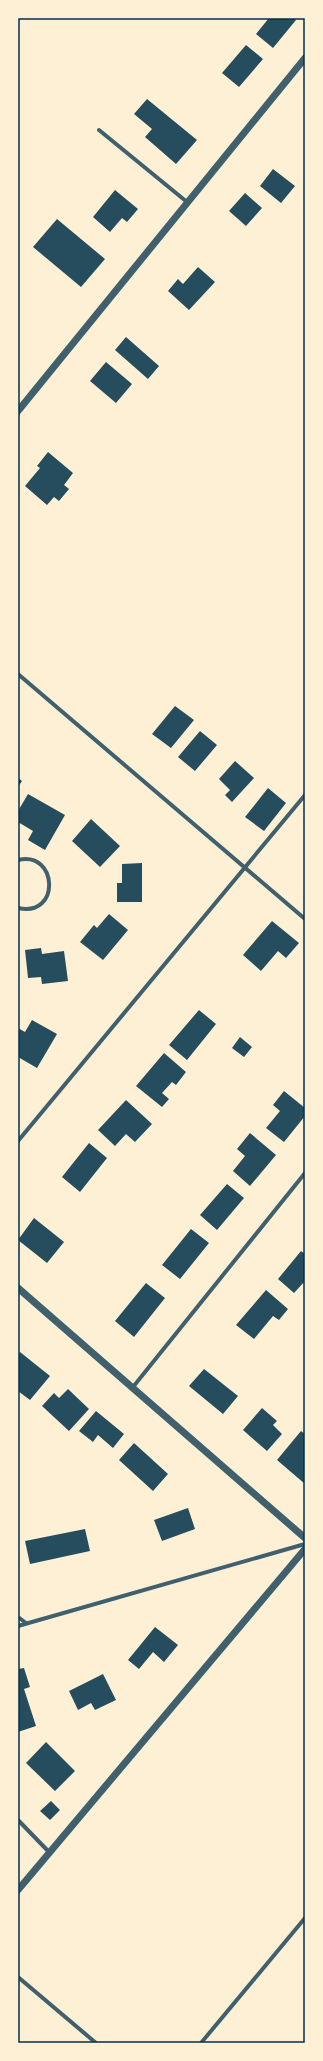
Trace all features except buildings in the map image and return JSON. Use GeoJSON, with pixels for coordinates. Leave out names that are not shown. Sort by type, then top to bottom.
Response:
{"type":"FeatureCollection","features":[{"type":"Feature","properties":{"kind":"street"},"geometry":{"type":"LineString","coordinates":[[18,411],[305,58]]}},
{"type":"Feature","properties":{"kind":"street"},"geometry":{"type":"LineString","coordinates":[[99,130],[187,202]]}},
{"type":"Feature","properties":{"kind":"street"},"geometry":{"type":"LineString","coordinates":[[18,674],[305,919]]}},
{"type":"Feature","properties":{"kind":"street"},"geometry":{"type":"LineString","coordinates":[[18,1141],[305,795]]}},
{"type":"Feature","properties":{"kind":"street"},"geometry":{"type":"LineString","coordinates":[[18,860],[31,860],[38,863],[48,876],[50,883],[46,899],[40,905],[32,909],[18,908]]}},
{"type":"Feature","properties":{"kind":"street"},"geometry":{"type":"LineString","coordinates":[[134,1387],[305,1173]]}},
{"type":"Feature","properties":{"kind":"street"},"geometry":{"type":"LineString","coordinates":[[18,1288],[134,1387],[305,1538]]}},
{"type":"Feature","properties":{"kind":"street"},"geometry":{"type":"LineString","coordinates":[[18,1626],[305,1544]]}},
{"type":"Feature","properties":{"kind":"street"},"geometry":{"type":"LineString","coordinates":[[18,1890],[305,1549]]}},
{"type":"Feature","properties":{"kind":"street"},"geometry":{"type":"LineString","coordinates":[[18,1616],[26,1623]]}},
{"type":"Feature","properties":{"kind":"street"},"geometry":{"type":"LineString","coordinates":[[18,1820],[49,1852]]}},
{"type":"Feature","properties":{"kind":"street"},"geometry":{"type":"LineString","coordinates":[[201,2043],[305,1918]]}},
{"type":"Feature","properties":{"kind":"street"},"geometry":{"type":"LineString","coordinates":[[18,1977],[96,2043]]}}]}
